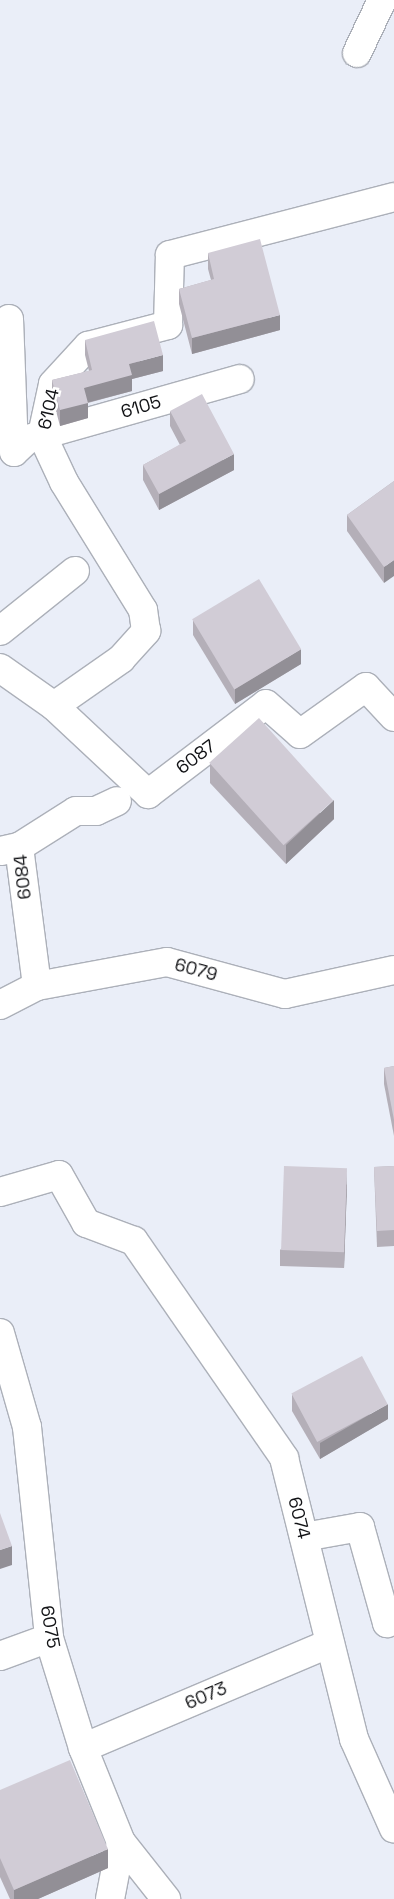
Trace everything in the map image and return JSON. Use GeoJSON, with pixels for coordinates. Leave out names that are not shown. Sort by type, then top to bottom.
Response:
{"type":"FeatureCollection","features":[{"type":"Feature","properties":{"kind":"street"},"geometry":{"type":"LineString","coordinates":[[357,52],[382,0]]}},
{"type":"Feature","properties":{"kind":"street","name":"6104"},"geometry":{"type":"LineString","coordinates":[[54,706],[121,659],[146,631],[143,610],[64,482],[42,435],[53,384],[88,346],[168,325],[170,255],[394,197]]}},
{"type":"Feature","properties":{"kind":"street"},"geometry":{"type":"LineString","coordinates":[[7,449],[9,319]]}},
{"type":"Feature","properties":{"kind":"street","name":"6105"},"geometry":{"type":"LineString","coordinates":[[7,449],[28,439],[240,379]]}},
{"type":"Feature","properties":{"kind":"street"},"geometry":{"type":"LineString","coordinates":[[0,631],[75,571]]}},
{"type":"Feature","properties":{"kind":"street","name":"6087"},"geometry":{"type":"LineString","coordinates":[[0,668],[54,706],[148,794],[266,704],[300,734],[366,687],[394,717]]}},
{"type":"Feature","properties":{"kind":"street","name":"6084"},"geometry":{"type":"LineString","coordinates":[[37,986],[9,849],[76,811],[96,811],[117,801]]}},
{"type":"Feature","properties":{"kind":"street","name":"6079"},"geometry":{"type":"LineString","coordinates":[[0,1005],[37,986],[167,962],[285,994],[394,970]]}},
{"type":"Feature","properties":{"kind":"street","name":"6074"},"geometry":{"type":"LineString","coordinates":[[0,1192],[59,1175],[86,1223],[134,1241],[284,1458],[354,1738],[394,1829]]}},
{"type":"Feature","properties":{"kind":"street","name":"6075"},"geometry":{"type":"LineString","coordinates":[[0,1333],[27,1427],[49,1638],[83,1748],[121,1842],[166,1899]]}},
{"type":"Feature","properties":{"kind":"street"},"geometry":{"type":"LineString","coordinates":[[304,1537],[360,1527],[387,1623],[394,1618]]}},
{"type":"Feature","properties":{"kind":"street"},"geometry":{"type":"LineString","coordinates":[[0,1656],[49,1638]]}},
{"type":"Feature","properties":{"kind":"street","name":"6073"},"geometry":{"type":"LineString","coordinates":[[83,1748],[330,1643]]}},
{"type":"Feature","properties":{"kind":"street"},"geometry":{"type":"LineString","coordinates":[[110,1899],[121,1842]]}},
{"type":"Feature","properties":{"kind":"building"},"geometry":{"type":"Polygon","coordinates":[[[260,239],[280,315],[192,338],[179,289],[214,279],[208,253],[260,239]]]}},
{"type":"Feature","properties":{"kind":"building"},"geometry":{"type":"Polygon","coordinates":[[[154,321],[163,355],[129,364],[132,375],[84,388],[88,403],[60,410],[52,380],[92,370],[85,340],[154,321]]]}},
{"type":"Feature","properties":{"kind":"building"},"geometry":{"type":"Polygon","coordinates":[[[202,394],[234,454],[159,494],[143,465],[186,441],[170,411],[202,394]]]}},
{"type":"Feature","properties":{"kind":"building"},"geometry":{"type":"Polygon","coordinates":[[[394,481],[394,560],[384,567],[347,515],[394,481]]]}},
{"type":"Feature","properties":{"kind":"building"},"geometry":{"type":"Polygon","coordinates":[[[259,579],[301,649],[234,689],[192,619],[259,579]]]}},
{"type":"Feature","properties":{"kind":"building"},"geometry":{"type":"Polygon","coordinates":[[[259,718],[333,800],[283,845],[209,763],[259,718]]]}},
{"type":"Feature","properties":{"kind":"building"},"geometry":{"type":"Polygon","coordinates":[[[394,1066],[394,1120],[384,1068],[394,1066]]]}},
{"type":"Feature","properties":{"kind":"building"},"geometry":{"type":"Polygon","coordinates":[[[284,1166],[347,1168],[344,1252],[281,1250],[284,1166]]]}},
{"type":"Feature","properties":{"kind":"building"},"geometry":{"type":"Polygon","coordinates":[[[394,1166],[394,1230],[377,1231],[374,1167],[394,1166]]]}},
{"type":"Feature","properties":{"kind":"building"},"geometry":{"type":"Polygon","coordinates":[[[362,1356],[388,1405],[317,1442],[291,1394],[362,1356]]]}},
{"type":"Feature","properties":{"kind":"building"},"geometry":{"type":"Polygon","coordinates":[[[0,1513],[12,1546],[0,1550],[0,1513]]]}},
{"type":"Feature","properties":{"kind":"building"},"geometry":{"type":"Polygon","coordinates":[[[70,1760],[108,1849],[14,1890],[0,1858],[0,1790],[70,1760]]]}}]}
